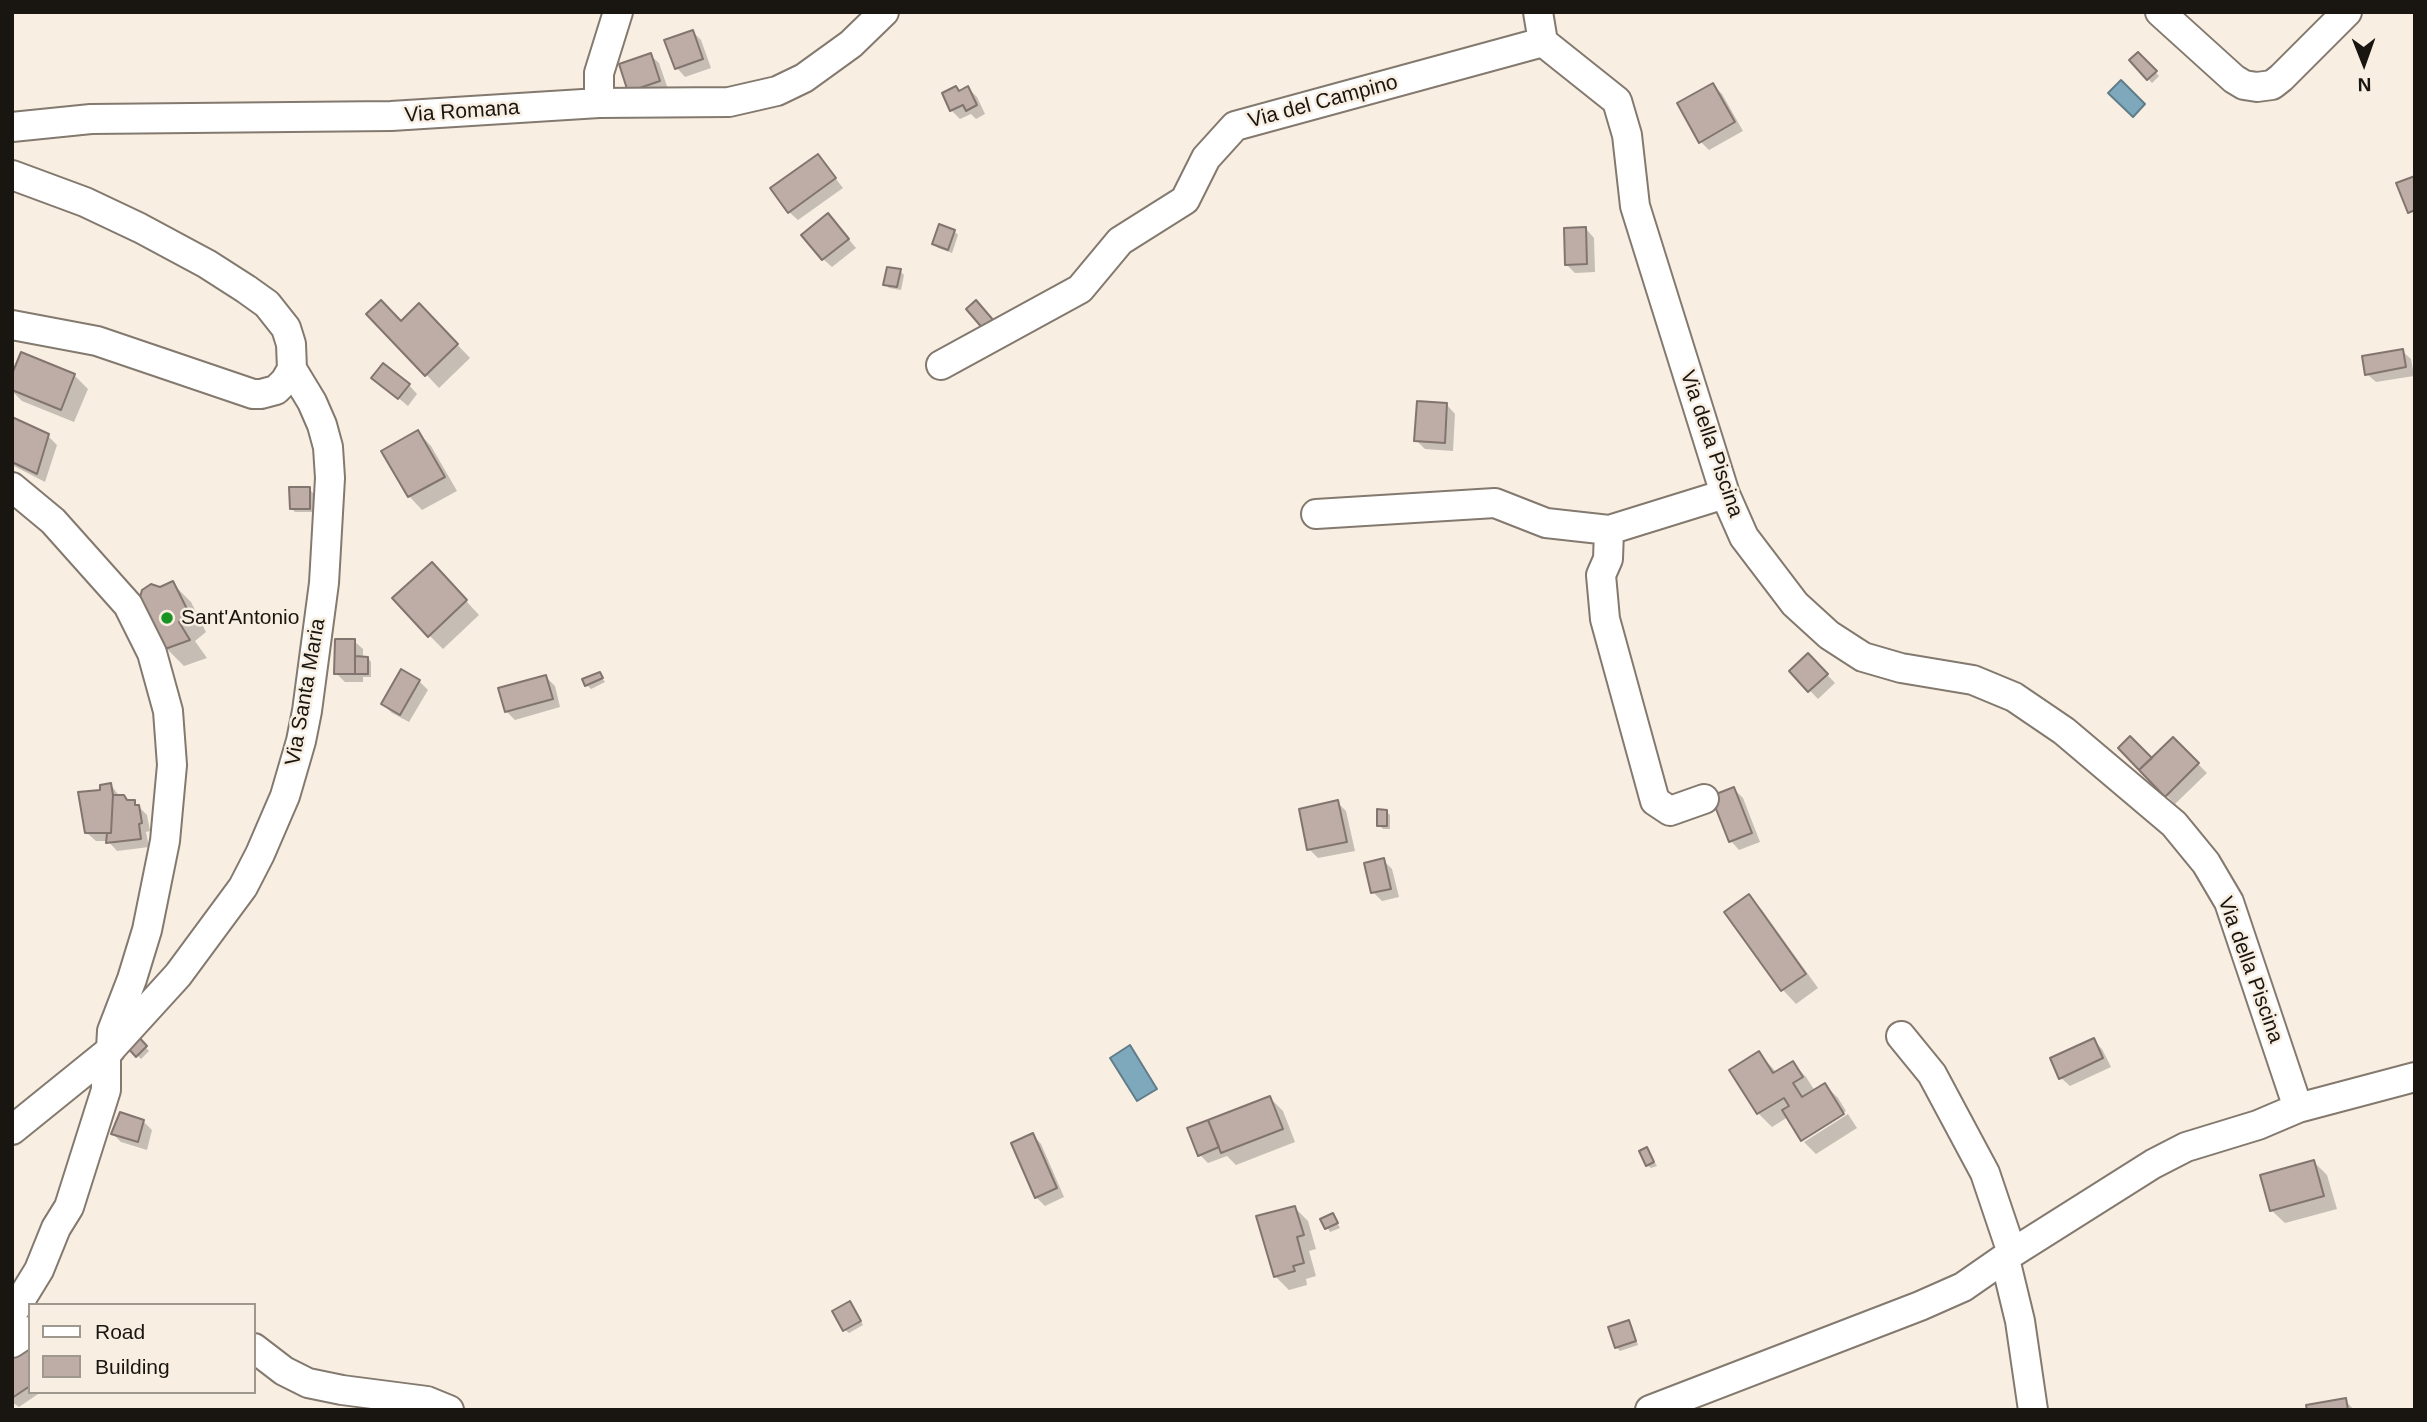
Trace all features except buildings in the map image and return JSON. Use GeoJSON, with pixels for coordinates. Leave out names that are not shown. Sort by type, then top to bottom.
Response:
{"type":"FeatureCollection","features":[{"type":"Feature","properties":{"kind":"street"},"geometry":{"type":"LineString","coordinates":[[599,103],[599,73],[618,12]]}},
{"type":"Feature","properties":{"kind":"street","name":"Via Romana"},"geometry":{"type":"LineString","coordinates":[[13,127],[91,120],[418,116],[599,103],[717,103],[754,98],[804,78],[830,61],[884,12]]}},
{"type":"Feature","properties":{"kind":"street"},"geometry":{"type":"LineString","coordinates":[[1538,12],[1543,42]]}},
{"type":"Feature","properties":{"kind":"street"},"geometry":{"type":"LineString","coordinates":[[2160,12],[2234,79],[2244,85],[2257,87],[2272,85],[2281,78],[2347,12]]}},
{"type":"Feature","properties":{"kind":"street","name":"Via del Campino"},"geometry":{"type":"LineString","coordinates":[[941,365],[1080,289],[1119,241],[1185,200],[1206,158],[1235,126],[1543,42]]}},
{"type":"Feature","properties":{"kind":"street","name":"Via della Piscina"},"geometry":{"type":"LineString","coordinates":[[1543,42],[1617,101],[1627,135],[1635,206],[1725,494],[1744,537],[1795,604],[1829,635],[1863,657],[1901,668],[1972,680],[2014,697],[2064,731],[2174,824],[2206,863],[2229,902],[2298,1108]]}},
{"type":"Feature","properties":{"kind":"street"},"geometry":{"type":"LineString","coordinates":[[12,175],[85,202],[152,233],[246,289],[267,304],[286,328],[292,344],[292,369],[276,390],[253,394],[97,341],[12,325]]}},
{"type":"Feature","properties":{"kind":"street","name":"Via Santa Maria"},"geometry":{"type":"LineString","coordinates":[[12,1130],[108,1051],[178,975],[243,887],[285,796],[301,741],[324,583],[330,469],[319,416],[292,369]]}},
{"type":"Feature","properties":{"kind":"street"},"geometry":{"type":"LineString","coordinates":[[12,487],[48,515],[117,590],[128,606],[152,653],[168,711],[172,765],[165,841],[148,930],[110,1037],[106,1090],[69,1207],[56,1228],[39,1270],[12,1314]]}},
{"type":"Feature","properties":{"kind":"street"},"geometry":{"type":"LineString","coordinates":[[1316,514],[1495,503],[1546,523],[1609,530],[1725,494]]}},
{"type":"Feature","properties":{"kind":"street"},"geometry":{"type":"LineString","coordinates":[[1609,530],[1608,559],[1601,575],[1605,619],[1655,801],[1670,811],[1704,799]]}},
{"type":"Feature","properties":{"kind":"street"},"geometry":{"type":"LineString","coordinates":[[1901,1036],[1932,1074],[1979,1163],[2009,1256],[2033,1410]]}},
{"type":"Feature","properties":{"kind":"street"},"geometry":{"type":"LineString","coordinates":[[1650,1410],[1920,1306],[1971,1283],[2161,1159],[2194,1144],[2258,1125],[2298,1108],[2415,1077]]}},
{"type":"Feature","properties":{"kind":"street"},"geometry":{"type":"LineString","coordinates":[[12,1343],[28,1333]]}},
{"type":"Feature","properties":{"kind":"street"},"geometry":{"type":"LineString","coordinates":[[256,1350],[284,1371],[308,1382],[342,1390],[427,1401],[449,1410]]}},
{"type":"Feature","properties":{"kind":"water"},"geometry":{"type":"Polygon","coordinates":[[[2121,80],[2145,104],[2133,117],[2108,93],[2121,80]]]}},
{"type":"Feature","properties":{"kind":"water"},"geometry":{"type":"Polygon","coordinates":[[[1130,1045],[1157,1089],[1137,1101],[1110,1058],[1130,1045]]]}},
{"type":"Feature","properties":{"kind":"place","name":"Sant'Antonio"},"geometry":{"type":"Point","coordinates":[167,618]}}]}
